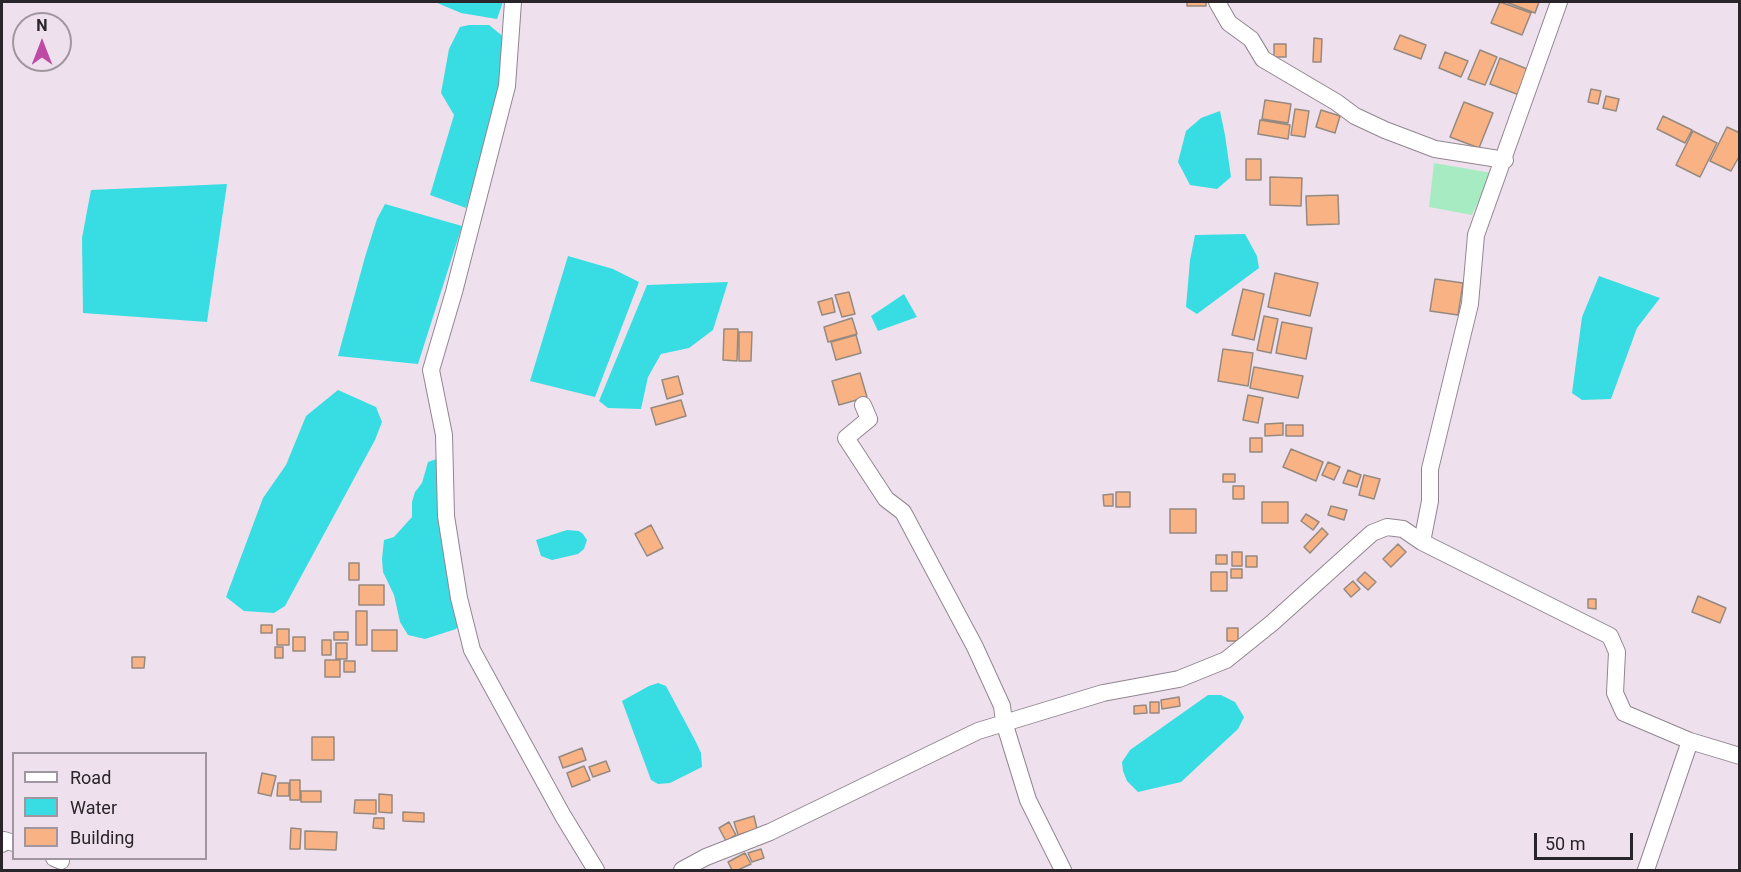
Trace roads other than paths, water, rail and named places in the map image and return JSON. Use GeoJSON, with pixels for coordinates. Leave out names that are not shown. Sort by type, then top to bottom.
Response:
{"type":"FeatureCollection","features":[{"type":"Feature","properties":{"kind":"street"},"geometry":{"type":"LineString","coordinates":[[513,2],[507,86],[431,370],[444,435],[446,516],[459,597],[472,650],[545,786],[596,870]]}},
{"type":"Feature","properties":{"kind":"street"},"geometry":{"type":"LineString","coordinates":[[1217,2],[1229,22],[1251,39],[1263,59],[1336,102],[1355,116],[1435,149],[1504,160]]}},
{"type":"Feature","properties":{"kind":"street"},"geometry":{"type":"LineString","coordinates":[[1422,542],[1430,501],[1430,469],[1470,304],[1476,235],[1559,2]]}},
{"type":"Feature","properties":{"kind":"street"},"geometry":{"type":"LineString","coordinates":[[864,405],[869,419],[846,438],[886,499],[903,512],[975,647],[1002,706],[1004,722],[1028,800],[1064,870]]}},
{"type":"Feature","properties":{"kind":"street"},"geometry":{"type":"LineString","coordinates":[[682,870],[706,857],[770,832],[978,731],[1103,693],[1179,679],[1226,660],[1272,624],[1372,533],[1387,527],[1403,529],[1422,542],[1610,636],[1617,652],[1615,693],[1624,713],[1690,741],[1740,756]]}},
{"type":"Feature","properties":{"kind":"street"},"geometry":{"type":"LineString","coordinates":[[1646,870],[1690,741]]}},
{"type":"Feature","properties":{"kind":"water"},"geometry":{"type":"Polygon","coordinates":[[[435,2],[503,2],[497,19],[461,13],[435,2]]]}},
{"type":"Feature","properties":{"kind":"water"},"geometry":{"type":"Polygon","coordinates":[[[489,25],[505,38],[498,98],[466,208],[430,195],[454,115],[441,93],[449,49],[460,27],[489,25]]]}},
{"type":"Feature","properties":{"kind":"water"},"geometry":{"type":"Polygon","coordinates":[[[1220,111],[1231,177],[1217,189],[1190,185],[1178,162],[1186,131],[1201,118],[1220,111]]]}},
{"type":"Feature","properties":{"kind":"water"},"geometry":{"type":"Polygon","coordinates":[[[227,184],[207,322],[83,313],[82,238],[91,190],[227,184]]]}},
{"type":"Feature","properties":{"kind":"water"},"geometry":{"type":"Polygon","coordinates":[[[385,204],[462,226],[418,364],[338,356],[365,257],[377,219],[385,204]]]}},
{"type":"Feature","properties":{"kind":"water"},"geometry":{"type":"Polygon","coordinates":[[[1245,234],[1257,256],[1259,268],[1197,314],[1186,307],[1190,260],[1195,235],[1245,234]]]}},
{"type":"Feature","properties":{"kind":"water"},"geometry":{"type":"Polygon","coordinates":[[[568,256],[613,269],[639,282],[595,397],[530,381],[568,256]]]}},
{"type":"Feature","properties":{"kind":"water"},"geometry":{"type":"Polygon","coordinates":[[[1599,276],[1660,298],[1637,328],[1611,399],[1582,400],[1572,393],[1582,317],[1599,276]]]}},
{"type":"Feature","properties":{"kind":"water"},"geometry":{"type":"Polygon","coordinates":[[[728,282],[713,330],[689,348],[661,354],[648,377],[641,409],[608,408],[599,401],[647,285],[728,282]]]}},
{"type":"Feature","properties":{"kind":"water"},"geometry":{"type":"Polygon","coordinates":[[[904,294],[917,317],[878,331],[871,316],[904,294]]]}},
{"type":"Feature","properties":{"kind":"water"},"geometry":{"type":"Polygon","coordinates":[[[338,390],[376,407],[382,422],[375,440],[285,606],[274,613],[244,611],[226,597],[263,498],[286,465],[306,416],[338,390]]]}},
{"type":"Feature","properties":{"kind":"water"},"geometry":{"type":"Polygon","coordinates":[[[442,457],[462,620],[456,629],[425,639],[408,635],[400,622],[394,595],[383,572],[382,559],[384,540],[394,537],[412,517],[412,502],[415,492],[422,483],[428,462],[442,457]]]}},
{"type":"Feature","properties":{"kind":"water"},"geometry":{"type":"Polygon","coordinates":[[[567,530],[579,531],[583,534],[587,540],[584,549],[578,554],[552,560],[541,556],[536,540],[567,530]]]}},
{"type":"Feature","properties":{"kind":"water"},"geometry":{"type":"Polygon","coordinates":[[[658,683],[666,686],[696,742],[701,753],[702,767],[670,783],[658,784],[651,780],[622,701],[658,683]]]}},
{"type":"Feature","properties":{"kind":"water"},"geometry":{"type":"Polygon","coordinates":[[[1208,695],[1221,695],[1235,702],[1244,717],[1238,729],[1181,782],[1138,792],[1127,781],[1123,771],[1122,762],[1130,750],[1208,695]]]}}]}
